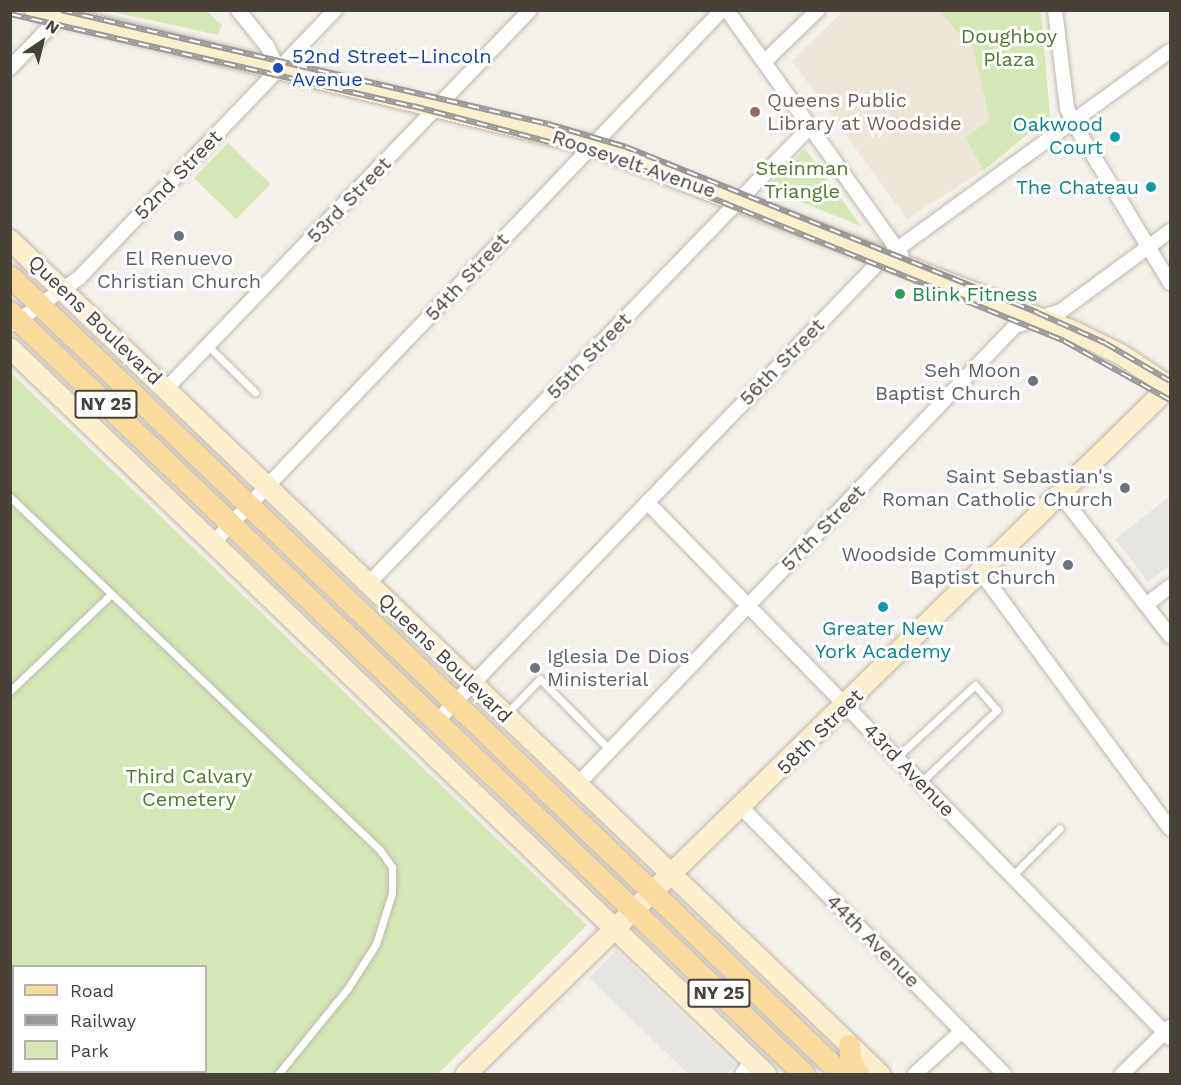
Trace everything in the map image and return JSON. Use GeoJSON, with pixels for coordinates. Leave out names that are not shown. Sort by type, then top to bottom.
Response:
{"type":"FeatureCollection","features":[{"type":"Feature","properties":{"kind":"main road","name":"Queens Boulevard"},"geometry":{"type":"LineString","coordinates":[[10,276],[843,1074]]}},
{"type":"Feature","properties":{"kind":"main road","name":"NY 25"},"geometry":{"type":"LineString","coordinates":[[13,320],[231,525],[804,1074]]}},
{"type":"Feature","properties":{"kind":"main road"},"geometry":{"type":"LineString","coordinates":[[746,1019],[770,1058],[787,1074]]}},
{"type":"Feature","properties":{"kind":"main road"},"geometry":{"type":"LineString","coordinates":[[849,1045],[851,1063],[859,1074]]}},
{"type":"Feature","properties":{"kind":"street","name":"Roosevelt Avenue"},"geometry":{"type":"LineString","coordinates":[[35,10],[63,13],[279,70],[439,106],[591,145],[891,253],[911,268],[1038,317],[1112,350],[1170,387]]}},
{"type":"Feature","properties":{"kind":"street"},"geometry":{"type":"LineString","coordinates":[[238,10],[267,46],[279,70]]}},
{"type":"Feature","properties":{"kind":"street","name":"52nd Street"},"geometry":{"type":"LineString","coordinates":[[13,320],[41,305],[79,278],[335,10]]}},
{"type":"Feature","properties":{"kind":"street","name":"53rd Street"},"geometry":{"type":"LineString","coordinates":[[167,388],[530,10]]}},
{"type":"Feature","properties":{"kind":"street","name":"54th Street"},"geometry":{"type":"LineString","coordinates":[[212,544],[722,10]]}},
{"type":"Feature","properties":{"kind":"street"},"geometry":{"type":"LineString","coordinates":[[727,10],[810,128],[891,253]]}},
{"type":"Feature","properties":{"kind":"street"},"geometry":{"type":"LineString","coordinates":[[764,62],[818,10]]}},
{"type":"Feature","properties":{"kind":"street"},"geometry":{"type":"LineString","coordinates":[[1055,10],[1067,108],[1147,248],[1170,283]]}},
{"type":"Feature","properties":{"kind":"street"},"geometry":{"type":"LineString","coordinates":[[10,68],[63,13]]}},
{"type":"Feature","properties":{"kind":"street","name":"56th Street"},"geometry":{"type":"LineString","coordinates":[[436,722],[891,253],[1170,51]]}},
{"type":"Feature","properties":{"kind":"street","name":"55th Street"},"geometry":{"type":"LineString","coordinates":[[368,584],[810,128]]}},
{"type":"Feature","properties":{"kind":"street","name":"57th Street"},"geometry":{"type":"LineString","coordinates":[[577,784],[1015,326],[1061,311],[1170,231]]}},
{"type":"Feature","properties":{"kind":"street","name":"Queens Boulevard"},"geometry":{"type":"LineString","coordinates":[[10,240],[167,388],[267,488],[880,1074]]}},
{"type":"Feature","properties":{"kind":"street"},"geometry":{"type":"LineString","coordinates":[[10,348],[614,929],[753,1070]]}},
{"type":"Feature","properties":{"kind":"street","name":"58th Street"},"geometry":{"type":"LineString","coordinates":[[475,1071],[614,929],[742,808],[980,571],[1170,387]]}},
{"type":"Feature","properties":{"kind":"street"},"geometry":{"type":"LineString","coordinates":[[1060,494],[1170,636]]}},
{"type":"Feature","properties":{"kind":"street","name":"43rd Avenue"},"geometry":{"type":"LineString","coordinates":[[647,502],[1169,1032]]}},
{"type":"Feature","properties":{"kind":"street"},"geometry":{"type":"LineString","coordinates":[[980,571],[1170,829]]}},
{"type":"Feature","properties":{"kind":"street"},"geometry":{"type":"LineString","coordinates":[[1146,605],[1170,586]]}},
{"type":"Feature","properties":{"kind":"street","name":"44th Avenue"},"geometry":{"type":"LineString","coordinates":[[742,808],[1004,1074]]}},
{"type":"Feature","properties":{"kind":"street"},"geometry":{"type":"LineString","coordinates":[[915,1074],[962,1031]]}},
{"type":"Feature","properties":{"kind":"street"},"geometry":{"type":"LineString","coordinates":[[1122,1074],[1169,1032]]}},
{"type":"Feature","properties":{"kind":"lane"},"geometry":{"type":"LineString","coordinates":[[208,346],[255,392]]}},
{"type":"Feature","properties":{"kind":"lane"},"geometry":{"type":"LineString","coordinates":[[10,497],[380,850],[392,867],[392,893],[376,944],[348,988],[278,1074]]}},
{"type":"Feature","properties":{"kind":"lane"},"geometry":{"type":"LineString","coordinates":[[10,692],[111,594]]}},
{"type":"Feature","properties":{"kind":"lane"},"geometry":{"type":"LineString","coordinates":[[504,715],[540,679],[610,750]]}},
{"type":"Feature","properties":{"kind":"lane"},"geometry":{"type":"LineString","coordinates":[[897,757],[975,685],[997,710],[921,782]]}},
{"type":"Feature","properties":{"kind":"lane"},"geometry":{"type":"LineString","coordinates":[[1013,875],[1060,828]]}},
{"type":"Feature","properties":{"kind":"shaded area"},"geometry":{"type":"Polygon","coordinates":[[[843,11],[939,11],[973,49],[990,120],[965,138],[984,170],[907,219],[792,61],[843,11]]]}},
{"type":"Feature","properties":{"kind":"shaded area"},"geometry":{"type":"Polygon","coordinates":[[[1170,496],[1170,565],[1148,582],[1115,539],[1170,496]]]}},
{"type":"Feature","properties":{"kind":"shaded area"},"geometry":{"type":"Polygon","coordinates":[[[616,950],[735,1065],[726,1074],[688,1074],[589,978],[616,950]]]}},
{"type":"Feature","properties":{"kind":"green space"},"geometry":{"type":"Polygon","coordinates":[[[109,11],[206,11],[222,25],[218,35],[109,11]]]}},
{"type":"Feature","properties":{"kind":"green space","name":"Doughboy Plaza"},"geometry":{"type":"Polygon","coordinates":[[[939,11],[1041,11],[1050,116],[984,170],[965,138],[990,120],[973,49],[939,11]]]}},
{"type":"Feature","properties":{"kind":"green space"},"geometry":{"type":"Polygon","coordinates":[[[228,143],[270,184],[236,219],[194,178],[228,143]]]}},
{"type":"Feature","properties":{"kind":"green space","name":"Steinman Triangle"},"geometry":{"type":"Polygon","coordinates":[[[805,149],[861,226],[766,188],[805,149]]]}},
{"type":"Feature","properties":{"kind":"green space","name":"Third Calvary Cemetery"},"geometry":{"type":"Polygon","coordinates":[[[10,372],[587,925],[438,1074],[11,1074],[10,372]]]}},
{"type":"Feature","properties":{"kind":"railway"},"geometry":{"type":"LineString","coordinates":[[61,10],[548,124],[626,147],[1038,313],[1105,343],[1170,381]]}},
{"type":"Feature","properties":{"kind":"railway"},"geometry":{"type":"LineString","coordinates":[[10,14],[413,106],[621,161],[1064,341],[1170,400]]}},
{"type":"Feature","properties":{"kind":"place","name":"52nd Street–Lincoln Avenue"},"geometry":{"type":"Point","coordinates":[278,68]}},
{"type":"Feature","properties":{"kind":"place","name":"Queens Public Library at Woodside"},"geometry":{"type":"Point","coordinates":[755,112]}},
{"type":"Feature","properties":{"kind":"place","name":"Oakwood Court"},"geometry":{"type":"Point","coordinates":[1115,137]}},
{"type":"Feature","properties":{"kind":"place","name":"The Chateau"},"geometry":{"type":"Point","coordinates":[1151,187]}},
{"type":"Feature","properties":{"kind":"place","name":"El Renuevo Christian Church"},"geometry":{"type":"Point","coordinates":[179,236]}},
{"type":"Feature","properties":{"kind":"place","name":"Blink Fitness"},"geometry":{"type":"Point","coordinates":[900,294]}},
{"type":"Feature","properties":{"kind":"place","name":"Seh Moon Baptist Church"},"geometry":{"type":"Point","coordinates":[1033,381]}},
{"type":"Feature","properties":{"kind":"place","name":"Saint Sebastian's Roman Catholic Church"},"geometry":{"type":"Point","coordinates":[1125,488]}},
{"type":"Feature","properties":{"kind":"place","name":"Woodside Community Baptist Church"},"geometry":{"type":"Point","coordinates":[1068,565]}},
{"type":"Feature","properties":{"kind":"place","name":"Greater New York Academy"},"geometry":{"type":"Point","coordinates":[883,607]}},
{"type":"Feature","properties":{"kind":"place","name":"Iglesia De Dios Ministerial"},"geometry":{"type":"Point","coordinates":[535,668]}}]}
